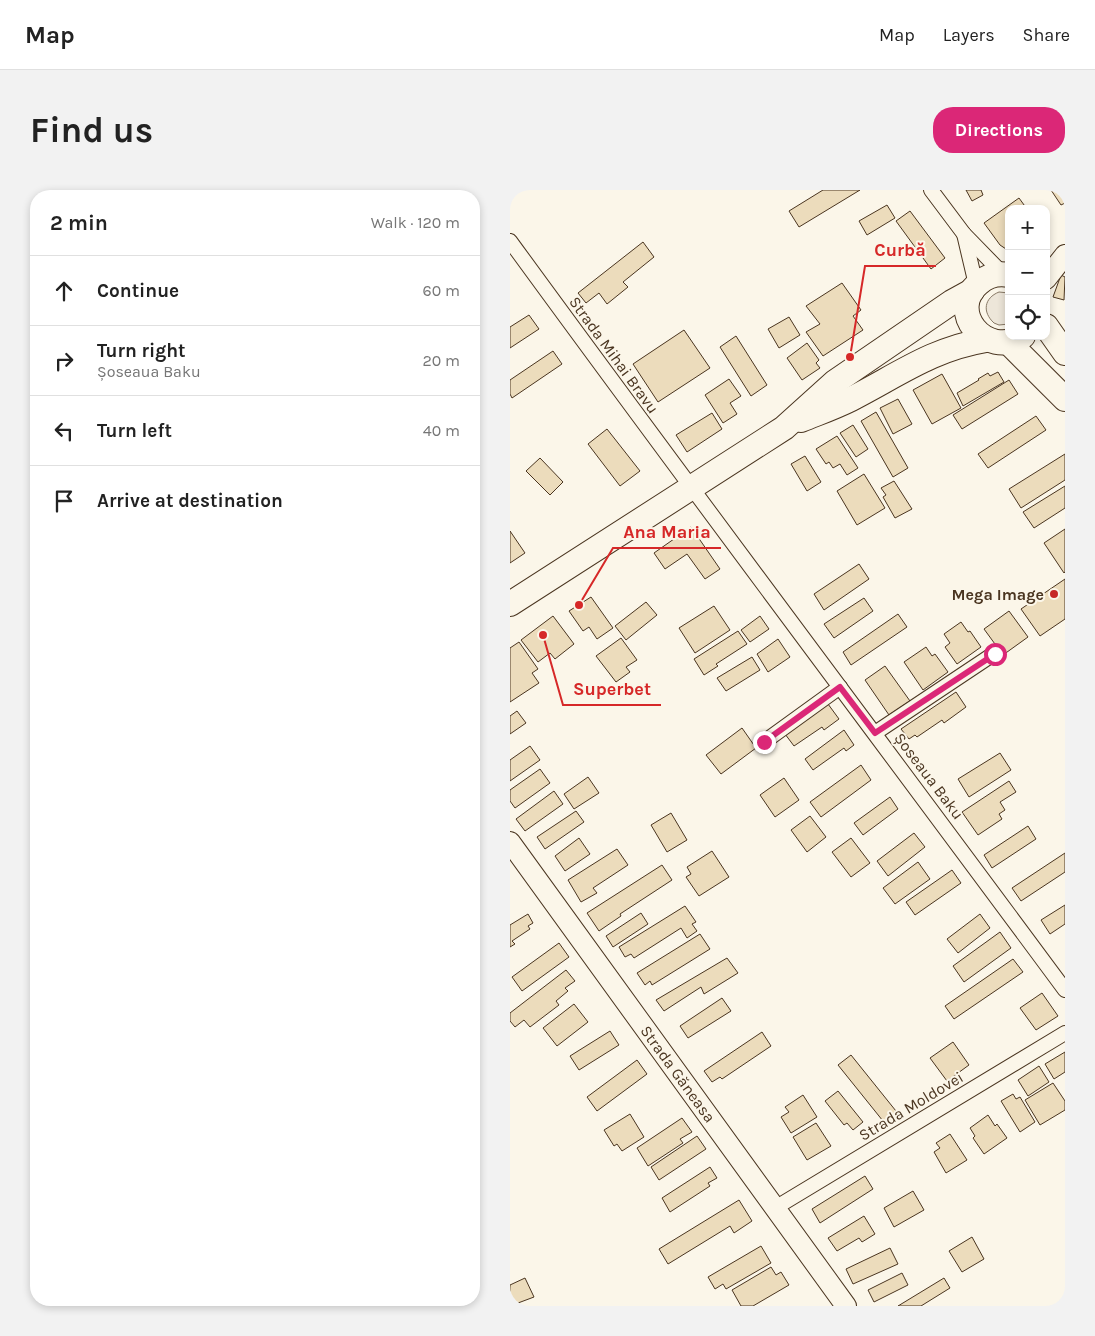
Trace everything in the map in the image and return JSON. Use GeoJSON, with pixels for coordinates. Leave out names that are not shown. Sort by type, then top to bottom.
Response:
{"type":"FeatureCollection","features":[{"type":"Feature","properties":{"kind":"highway"},"geometry":{"type":"LineString","coordinates":[[510,604],[784,428],[835,382],[974,288],[984,279],[993,275],[1005,274]]}},
{"type":"Feature","properties":{"kind":"highway"},"geometry":{"type":"LineString","coordinates":[[974,288],[968,302],[971,324],[977,333],[1005,340]]}},
{"type":"Feature","properties":{"kind":"highway"},"geometry":{"type":"LineString","coordinates":[[1050,332],[1065,353]]}},
{"type":"Feature","properties":{"kind":"highway"},"geometry":{"type":"LineString","coordinates":[[784,428],[850,400],[928,357],[957,346],[1006,340],[1065,399]]}},
{"type":"Feature","properties":{"kind":"main road"},"geometry":{"type":"LineString","coordinates":[[1050,257],[1065,250]]}},
{"type":"Feature","properties":{"kind":"main road"},"geometry":{"type":"LineString","coordinates":[[1050,274],[1065,255]]}},
{"type":"Feature","properties":{"kind":"main road","name":"Strada Găneasa"},"geometry":{"type":"LineString","coordinates":[[510,842],[846,1306]]}},
{"type":"Feature","properties":{"kind":"street"},"geometry":{"type":"LineString","coordinates":[[931,190],[964,234],[1005,273]]}},
{"type":"Feature","properties":{"kind":"street"},"geometry":{"type":"LineString","coordinates":[[964,234],[974,288]]}},
{"type":"Feature","properties":{"kind":"street","name":"Strada Mihai Bravu"},"geometry":{"type":"LineString","coordinates":[[510,241],[691,488]]}},
{"type":"Feature","properties":{"kind":"street","name":"Șoseaua Baku"},"geometry":{"type":"LineString","coordinates":[[691,488],[1065,990]]}},
{"type":"Feature","properties":{"kind":"street"},"geometry":{"type":"LineString","coordinates":[[875,733],[995,654]]}},
{"type":"Feature","properties":{"kind":"street"},"geometry":{"type":"LineString","coordinates":[[764,742],[840,687]]}},
{"type":"Feature","properties":{"kind":"street","name":"Strada Moldovei"},"geometry":{"type":"LineString","coordinates":[[775,1208],[1065,1032]]}},
{"type":"Feature","properties":{"kind":"shaded area"},"geometry":{"type":"Polygon","coordinates":[[[999,292],[1005,293],[1005,324],[994,323],[986,310],[990,298],[999,292]]]}},
{"type":"Feature","properties":{"kind":"building"},"geometry":{"type":"Polygon","coordinates":[[[823,190],[860,190],[799,227],[789,211],[823,190]]]}},
{"type":"Feature","properties":{"kind":"building"},"geometry":{"type":"Polygon","coordinates":[[[966,190],[981,190],[983,195],[972,201],[966,190]]]}},
{"type":"Feature","properties":{"kind":"building"},"geometry":{"type":"Polygon","coordinates":[[[1051,190],[1065,190],[1065,203],[1061,205],[1051,190]]]}},
{"type":"Feature","properties":{"kind":"building"},"geometry":{"type":"Polygon","coordinates":[[[1019,198],[1024,205],[1009,205],[1019,198]]]}},
{"type":"Feature","properties":{"kind":"building"},"geometry":{"type":"Polygon","coordinates":[[[887,205],[895,218],[867,235],[859,221],[887,205]]]}},
{"type":"Feature","properties":{"kind":"building"},"geometry":{"type":"Polygon","coordinates":[[[1005,208],[1005,248],[1000,245],[984,223],[1005,208]]]}},
{"type":"Feature","properties":{"kind":"building"},"geometry":{"type":"Polygon","coordinates":[[[910,211],[945,258],[931,269],[896,221],[910,211]]]}},
{"type":"Feature","properties":{"kind":"building"},"geometry":{"type":"Polygon","coordinates":[[[643,242],[654,257],[623,282],[628,287],[607,304],[599,293],[586,303],[578,293],[643,242]]]}},
{"type":"Feature","properties":{"kind":"building"},"geometry":{"type":"Polygon","coordinates":[[[1061,275],[1065,277],[1064,300],[1053,297],[1061,275]]]}},
{"type":"Feature","properties":{"kind":"building"},"geometry":{"type":"Polygon","coordinates":[[[842,283],[861,310],[853,316],[863,330],[823,356],[806,332],[820,324],[806,306],[842,283]]]}},
{"type":"Feature","properties":{"kind":"building"},"geometry":{"type":"Polygon","coordinates":[[[529,315],[539,329],[510,348],[510,327],[529,315]]]}},
{"type":"Feature","properties":{"kind":"building"},"geometry":{"type":"Polygon","coordinates":[[[789,317],[800,335],[779,348],[768,329],[789,317]]]}},
{"type":"Feature","properties":{"kind":"building"},"geometry":{"type":"Polygon","coordinates":[[[684,330],[710,368],[658,402],[633,364],[684,330]]]}},
{"type":"Feature","properties":{"kind":"building"},"geometry":{"type":"Polygon","coordinates":[[[736,336],[767,385],[751,396],[720,347],[736,336]]]}},
{"type":"Feature","properties":{"kind":"building"},"geometry":{"type":"Polygon","coordinates":[[[807,343],[819,360],[816,363],[820,368],[802,380],[787,358],[807,343]]]}},
{"type":"Feature","properties":{"kind":"building"},"geometry":{"type":"Polygon","coordinates":[[[553,351],[562,364],[512,398],[510,394],[510,380],[553,351]]]}},
{"type":"Feature","properties":{"kind":"building"},"geometry":{"type":"Polygon","coordinates":[[[998,372],[1004,382],[963,406],[957,393],[988,373],[990,376],[998,372]]]}},
{"type":"Feature","properties":{"kind":"building"},"geometry":{"type":"Polygon","coordinates":[[[942,374],[961,408],[932,424],[913,390],[942,374]]]}},
{"type":"Feature","properties":{"kind":"building"},"geometry":{"type":"Polygon","coordinates":[[[729,379],[741,396],[730,403],[737,414],[723,423],[705,395],[729,379]]]}},
{"type":"Feature","properties":{"kind":"building"},"geometry":{"type":"Polygon","coordinates":[[[1009,380],[1018,394],[962,429],[953,415],[1009,380]]]}},
{"type":"Feature","properties":{"kind":"building"},"geometry":{"type":"Polygon","coordinates":[[[898,399],[912,424],[893,434],[880,408],[898,399]]]}},
{"type":"Feature","properties":{"kind":"building"},"geometry":{"type":"Polygon","coordinates":[[[876,412],[908,468],[893,477],[861,421],[876,412]]]}},
{"type":"Feature","properties":{"kind":"building"},"geometry":{"type":"Polygon","coordinates":[[[712,413],[722,429],[687,452],[676,435],[712,413]]]}},
{"type":"Feature","properties":{"kind":"building"},"geometry":{"type":"Polygon","coordinates":[[[1036,416],[1046,430],[988,468],[978,454],[1036,416]]]}},
{"type":"Feature","properties":{"kind":"building"},"geometry":{"type":"Polygon","coordinates":[[[853,425],[868,449],[856,457],[840,433],[853,425]]]}},
{"type":"Feature","properties":{"kind":"building"},"geometry":{"type":"Polygon","coordinates":[[[607,429],[640,471],[620,486],[588,444],[607,429]]]}},
{"type":"Feature","properties":{"kind":"building"},"geometry":{"type":"Polygon","coordinates":[[[837,436],[858,468],[847,475],[840,464],[833,468],[829,462],[826,464],[816,449],[837,436]]]}},
{"type":"Feature","properties":{"kind":"building"},"geometry":{"type":"Polygon","coordinates":[[[1065,454],[1065,480],[1021,508],[1009,489],[1065,454]]]}},
{"type":"Feature","properties":{"kind":"building"},"geometry":{"type":"Polygon","coordinates":[[[805,456],[821,482],[807,491],[791,464],[805,456]]]}},
{"type":"Feature","properties":{"kind":"building"},"geometry":{"type":"Polygon","coordinates":[[[540,458],[563,482],[550,495],[526,471],[540,458]]]}},
{"type":"Feature","properties":{"kind":"building"},"geometry":{"type":"Polygon","coordinates":[[[864,474],[885,508],[857,525],[837,491],[864,474]]]}},
{"type":"Feature","properties":{"kind":"building"},"geometry":{"type":"Polygon","coordinates":[[[894,481],[912,509],[895,518],[883,497],[886,495],[881,488],[894,481]]]}},
{"type":"Feature","properties":{"kind":"building"},"geometry":{"type":"Polygon","coordinates":[[[1065,486],[1065,508],[1034,528],[1023,512],[1065,486]]]}},
{"type":"Feature","properties":{"kind":"building"},"geometry":{"type":"Polygon","coordinates":[[[691,527],[720,569],[705,579],[687,554],[665,569],[654,553],[691,527]]]}},
{"type":"Feature","properties":{"kind":"building"},"geometry":{"type":"Polygon","coordinates":[[[1065,529],[1065,572],[1064,573],[1044,543],[1065,529]]]}},
{"type":"Feature","properties":{"kind":"building"},"geometry":{"type":"Polygon","coordinates":[[[510,531],[525,553],[510,563],[510,531]]]}},
{"type":"Feature","properties":{"kind":"building"},"geometry":{"type":"Polygon","coordinates":[[[859,564],[869,579],[824,610],[814,594],[859,564]]]}},
{"type":"Feature","properties":{"kind":"building","name":"Mega Image"},"geometry":{"type":"Polygon","coordinates":[[[1065,579],[1065,619],[1040,636],[1021,609],[1065,579]]]}},
{"type":"Feature","properties":{"kind":"building"},"geometry":{"type":"Polygon","coordinates":[[[591,597],[613,628],[597,639],[589,627],[583,631],[569,611],[591,597]]]}},
{"type":"Feature","properties":{"kind":"building"},"geometry":{"type":"Polygon","coordinates":[[[864,598],[873,611],[834,638],[824,624],[864,598]]]}},
{"type":"Feature","properties":{"kind":"building"},"geometry":{"type":"Polygon","coordinates":[[[646,602],[657,615],[626,640],[615,626],[646,602]]]}},
{"type":"Feature","properties":{"kind":"building"},"geometry":{"type":"Polygon","coordinates":[[[714,606],[730,630],[695,653],[679,628],[714,606]]]}},
{"type":"Feature","properties":{"kind":"building"},"geometry":{"type":"Polygon","coordinates":[[[1009,611],[1028,637],[1003,655],[984,629],[1009,611]]]}},
{"type":"Feature","properties":{"kind":"building"},"geometry":{"type":"Polygon","coordinates":[[[898,614],[907,627],[851,665],[843,652],[898,614]]]}},
{"type":"Feature","properties":{"kind":"building"},"geometry":{"type":"Polygon","coordinates":[[[553,616],[574,644],[555,659],[550,653],[538,662],[521,640],[553,616]]]}},
{"type":"Feature","properties":{"kind":"building"},"geometry":{"type":"Polygon","coordinates":[[[760,616],[769,629],[750,642],[741,630],[760,616]]]}},
{"type":"Feature","properties":{"kind":"building"},"geometry":{"type":"Polygon","coordinates":[[[961,622],[981,647],[957,664],[945,647],[950,643],[944,634],[961,622]]]}},
{"type":"Feature","properties":{"kind":"building"},"geometry":{"type":"Polygon","coordinates":[[[738,631],[747,644],[716,664],[718,666],[704,675],[694,659],[738,631]]]}},
{"type":"Feature","properties":{"kind":"building"},"geometry":{"type":"Polygon","coordinates":[[[621,638],[637,660],[626,667],[630,672],[616,682],[596,656],[621,638]]]}},
{"type":"Feature","properties":{"kind":"building"},"geometry":{"type":"Polygon","coordinates":[[[778,639],[790,657],[768,672],[757,654],[778,639]]]}},
{"type":"Feature","properties":{"kind":"building"},"geometry":{"type":"Polygon","coordinates":[[[519,642],[538,669],[532,673],[539,683],[510,702],[510,648],[519,642]]]}},
{"type":"Feature","properties":{"kind":"building"},"geometry":{"type":"Polygon","coordinates":[[[926,647],[932,656],[935,654],[948,672],[923,690],[904,662],[926,647]]]}},
{"type":"Feature","properties":{"kind":"building"},"geometry":{"type":"Polygon","coordinates":[[[752,657],[760,670],[726,691],[717,678],[752,657]]]}},
{"type":"Feature","properties":{"kind":"building"},"geometry":{"type":"Polygon","coordinates":[[[885,666],[910,701],[889,715],[865,680],[885,666]]]}},
{"type":"Feature","properties":{"kind":"building"},"geometry":{"type":"Polygon","coordinates":[[[956,692],[966,707],[944,723],[942,720],[917,737],[915,735],[909,739],[901,729],[956,692]]]}},
{"type":"Feature","properties":{"kind":"building"},"geometry":{"type":"Polygon","coordinates":[[[828,704],[839,719],[824,730],[822,727],[794,746],[785,734],[828,704]]]}},
{"type":"Feature","properties":{"kind":"building"},"geometry":{"type":"Polygon","coordinates":[[[517,711],[526,723],[510,734],[510,716],[517,711]]]}},
{"type":"Feature","properties":{"kind":"building"},"geometry":{"type":"Polygon","coordinates":[[[742,728],[756,748],[721,774],[706,755],[742,728]]]}},
{"type":"Feature","properties":{"kind":"building"},"geometry":{"type":"Polygon","coordinates":[[[844,730],[854,745],[846,751],[844,748],[813,770],[805,759],[844,730]]]}},
{"type":"Feature","properties":{"kind":"building"},"geometry":{"type":"Polygon","coordinates":[[[530,746],[540,760],[510,781],[510,760],[530,746]]]}},
{"type":"Feature","properties":{"kind":"building"},"geometry":{"type":"Polygon","coordinates":[[[1000,753],[1011,770],[969,797],[958,779],[1000,753]]]}},
{"type":"Feature","properties":{"kind":"building"},"geometry":{"type":"Polygon","coordinates":[[[861,765],[871,780],[821,817],[810,802],[861,765]]]}},
{"type":"Feature","properties":{"kind":"building"},"geometry":{"type":"Polygon","coordinates":[[[540,769],[550,783],[515,808],[510,801],[510,790],[540,769]]]}},
{"type":"Feature","properties":{"kind":"building"},"geometry":{"type":"Polygon","coordinates":[[[588,777],[599,793],[574,809],[564,794],[588,777]]]}},
{"type":"Feature","properties":{"kind":"building"},"geometry":{"type":"Polygon","coordinates":[[[784,778],[799,800],[775,817],[760,795],[784,778]]]}},
{"type":"Feature","properties":{"kind":"building"},"geometry":{"type":"Polygon","coordinates":[[[1009,781],[1016,792],[1000,802],[1005,810],[999,814],[1002,819],[978,835],[962,812],[1009,781]]]}},
{"type":"Feature","properties":{"kind":"building"},"geometry":{"type":"Polygon","coordinates":[[[554,791],[563,804],[525,831],[516,819],[554,791]]]}},
{"type":"Feature","properties":{"kind":"building"},"geometry":{"type":"Polygon","coordinates":[[[890,797],[898,809],[863,835],[854,823],[890,797]]]}},
{"type":"Feature","properties":{"kind":"building"},"geometry":{"type":"Polygon","coordinates":[[[576,811],[584,822],[545,849],[537,837],[576,811]]]}},
{"type":"Feature","properties":{"kind":"building"},"geometry":{"type":"Polygon","coordinates":[[[671,813],[687,840],[667,852],[651,825],[671,813]]]}},
{"type":"Feature","properties":{"kind":"building"},"geometry":{"type":"Polygon","coordinates":[[[810,816],[826,837],[807,852],[791,830],[810,816]]]}},
{"type":"Feature","properties":{"kind":"building"},"geometry":{"type":"Polygon","coordinates":[[[1028,826],[1036,839],[992,868],[984,855],[1028,826]]]}},
{"type":"Feature","properties":{"kind":"building"},"geometry":{"type":"Polygon","coordinates":[[[914,833],[925,847],[888,876],[877,861],[914,833]]]}},
{"type":"Feature","properties":{"kind":"building"},"geometry":{"type":"Polygon","coordinates":[[[579,838],[590,854],[565,871],[555,856],[579,838]]]}},
{"type":"Feature","properties":{"kind":"building"},"geometry":{"type":"Polygon","coordinates":[[[851,838],[870,863],[851,877],[832,852],[851,838]]]}},
{"type":"Feature","properties":{"kind":"building"},"geometry":{"type":"Polygon","coordinates":[[[617,849],[628,865],[593,888],[597,893],[581,902],[568,880],[617,849]]]}},
{"type":"Feature","properties":{"kind":"building"},"geometry":{"type":"Polygon","coordinates":[[[712,851],[729,877],[699,896],[686,877],[691,874],[687,867],[712,851]]]}},
{"type":"Feature","properties":{"kind":"building"},"geometry":{"type":"Polygon","coordinates":[[[1065,853],[1065,872],[1021,901],[1012,888],[1065,853]]]}},
{"type":"Feature","properties":{"kind":"building"},"geometry":{"type":"Polygon","coordinates":[[[918,862],[930,879],[895,904],[883,888],[918,862]]]}},
{"type":"Feature","properties":{"kind":"building"},"geometry":{"type":"Polygon","coordinates":[[[662,865],[672,880],[620,914],[621,916],[599,931],[587,913],[662,865]]]}},
{"type":"Feature","properties":{"kind":"building"},"geometry":{"type":"Polygon","coordinates":[[[952,870],[961,883],[915,915],[906,902],[952,870]]]}},
{"type":"Feature","properties":{"kind":"building"},"geometry":{"type":"Polygon","coordinates":[[[1065,905],[1065,924],[1050,934],[1041,920],[1065,905]]]}},
{"type":"Feature","properties":{"kind":"building"},"geometry":{"type":"Polygon","coordinates":[[[685,906],[696,922],[692,924],[697,931],[687,938],[681,928],[634,958],[631,954],[625,957],[619,947],[685,906]]]}},
{"type":"Feature","properties":{"kind":"building"},"geometry":{"type":"Polygon","coordinates":[[[641,913],[648,924],[613,947],[606,936],[641,913]]]}},
{"type":"Feature","properties":{"kind":"building"},"geometry":{"type":"Polygon","coordinates":[[[528,914],[533,923],[528,926],[530,929],[512,941],[515,944],[510,947],[510,925],[528,914]]]}},
{"type":"Feature","properties":{"kind":"building"},"geometry":{"type":"Polygon","coordinates":[[[980,914],[990,928],[958,953],[947,939],[980,914]]]}},
{"type":"Feature","properties":{"kind":"building"},"geometry":{"type":"Polygon","coordinates":[[[1000,932],[1011,948],[964,982],[953,966],[1000,932]]]}},
{"type":"Feature","properties":{"kind":"building"},"geometry":{"type":"Polygon","coordinates":[[[700,934],[710,949],[652,985],[650,981],[645,985],[637,973],[700,934]]]}},
{"type":"Feature","properties":{"kind":"building"},"geometry":{"type":"Polygon","coordinates":[[[559,943],[569,957],[522,991],[512,977],[559,943]]]}},
{"type":"Feature","properties":{"kind":"building"},"geometry":{"type":"Polygon","coordinates":[[[727,958],[738,973],[704,994],[701,987],[664,1011],[656,1000],[727,958]]]}},
{"type":"Feature","properties":{"kind":"building"},"geometry":{"type":"Polygon","coordinates":[[[1013,959],[1023,972],[954,1019],[945,1006],[1013,959]]]}},
{"type":"Feature","properties":{"kind":"building"},"geometry":{"type":"Polygon","coordinates":[[[566,970],[575,981],[565,988],[568,991],[556,1001],[559,1005],[530,1027],[524,1020],[515,1027],[510,1021],[510,1013],[566,970]]]}},
{"type":"Feature","properties":{"kind":"building"},"geometry":{"type":"Polygon","coordinates":[[[1042,993],[1058,1016],[1036,1030],[1020,1008],[1042,993]]]}},
{"type":"Feature","properties":{"kind":"building"},"geometry":{"type":"Polygon","coordinates":[[[722,998],[731,1011],[688,1038],[680,1026],[722,998]]]}},
{"type":"Feature","properties":{"kind":"building"},"geometry":{"type":"Polygon","coordinates":[[[574,1004],[588,1022],[557,1046],[543,1028],[574,1004]]]}},
{"type":"Feature","properties":{"kind":"building"},"geometry":{"type":"Polygon","coordinates":[[[610,1031],[619,1045],[579,1070],[570,1056],[610,1031]]]}},
{"type":"Feature","properties":{"kind":"building"},"geometry":{"type":"Polygon","coordinates":[[[762,1032],[771,1046],[722,1079],[720,1077],[712,1082],[704,1071],[762,1032]]]}},
{"type":"Feature","properties":{"kind":"building"},"geometry":{"type":"Polygon","coordinates":[[[953,1042],[969,1065],[947,1081],[930,1058],[953,1042]]]}},
{"type":"Feature","properties":{"kind":"building"},"geometry":{"type":"Polygon","coordinates":[[[1065,1052],[1065,1072],[1054,1079],[1045,1064],[1065,1052]]]}},
{"type":"Feature","properties":{"kind":"building"},"geometry":{"type":"Polygon","coordinates":[[[851,1055],[900,1116],[887,1126],[838,1065],[851,1055]]]}},
{"type":"Feature","properties":{"kind":"building"},"geometry":{"type":"Polygon","coordinates":[[[637,1060],[647,1074],[597,1111],[587,1097],[637,1060]]]}},
{"type":"Feature","properties":{"kind":"building"},"geometry":{"type":"Polygon","coordinates":[[[1039,1066],[1049,1082],[1028,1096],[1018,1080],[1039,1066]]]}},
{"type":"Feature","properties":{"kind":"building"},"geometry":{"type":"Polygon","coordinates":[[[1053,1083],[1065,1101],[1065,1110],[1040,1125],[1025,1100],[1053,1083]]]}},
{"type":"Feature","properties":{"kind":"building"},"geometry":{"type":"Polygon","coordinates":[[[838,1091],[863,1122],[853,1130],[847,1123],[844,1125],[825,1101],[838,1091]]]}},
{"type":"Feature","properties":{"kind":"building"},"geometry":{"type":"Polygon","coordinates":[[[1013,1094],[1016,1099],[1020,1097],[1035,1122],[1020,1132],[1001,1101],[1013,1094]]]}},
{"type":"Feature","properties":{"kind":"building"},"geometry":{"type":"Polygon","coordinates":[[[803,1095],[817,1117],[791,1133],[781,1117],[789,1112],[785,1107],[803,1095]]]}},
{"type":"Feature","properties":{"kind":"building"},"geometry":{"type":"Polygon","coordinates":[[[630,1114],[644,1137],[622,1151],[617,1144],[614,1146],[604,1130],[630,1114]]]}},
{"type":"Feature","properties":{"kind":"building"},"geometry":{"type":"Polygon","coordinates":[[[988,1115],[995,1126],[997,1124],[1007,1138],[984,1154],[973,1138],[975,1136],[970,1128],[988,1115]]]}},
{"type":"Feature","properties":{"kind":"building"},"geometry":{"type":"Polygon","coordinates":[[[682,1118],[692,1132],[680,1139],[683,1143],[648,1166],[637,1148],[682,1118]]]}},
{"type":"Feature","properties":{"kind":"building"},"geometry":{"type":"Polygon","coordinates":[[[816,1123],[831,1146],[807,1160],[793,1137],[816,1123]]]}},
{"type":"Feature","properties":{"kind":"building"},"geometry":{"type":"Polygon","coordinates":[[[950,1134],[967,1160],[946,1173],[934,1152],[940,1148],[936,1143],[950,1134]]]}},
{"type":"Feature","properties":{"kind":"building"},"geometry":{"type":"Polygon","coordinates":[[[697,1136],[706,1149],[659,1180],[651,1167],[697,1136]]]}},
{"type":"Feature","properties":{"kind":"building"},"geometry":{"type":"Polygon","coordinates":[[[710,1167],[717,1178],[708,1183],[710,1186],[670,1212],[662,1198],[710,1167]]]}},
{"type":"Feature","properties":{"kind":"building"},"geometry":{"type":"Polygon","coordinates":[[[865,1176],[873,1189],[820,1223],[812,1209],[865,1176]]]}},
{"type":"Feature","properties":{"kind":"building"},"geometry":{"type":"Polygon","coordinates":[[[913,1191],[924,1210],[894,1227],[884,1208],[913,1191]]]}},
{"type":"Feature","properties":{"kind":"building"},"geometry":{"type":"Polygon","coordinates":[[[739,1200],[752,1221],[734,1233],[730,1226],[668,1264],[659,1249],[739,1200]]]}},
{"type":"Feature","properties":{"kind":"building"},"geometry":{"type":"Polygon","coordinates":[[[864,1216],[875,1234],[862,1242],[859,1238],[837,1251],[828,1238],[864,1216]]]}},
{"type":"Feature","properties":{"kind":"building"},"geometry":{"type":"Polygon","coordinates":[[[972,1237],[984,1259],[962,1272],[949,1251],[972,1237]]]}},
{"type":"Feature","properties":{"kind":"building"},"geometry":{"type":"Polygon","coordinates":[[[761,1246],[771,1263],[726,1289],[723,1284],[715,1289],[708,1277],[761,1246]]]}},
{"type":"Feature","properties":{"kind":"building"},"geometry":{"type":"Polygon","coordinates":[[[890,1248],[898,1264],[853,1284],[846,1269],[890,1248]]]}},
{"type":"Feature","properties":{"kind":"building"},"geometry":{"type":"Polygon","coordinates":[[[771,1267],[776,1275],[781,1272],[789,1285],[753,1306],[741,1306],[732,1290],[771,1267]]]}},
{"type":"Feature","properties":{"kind":"building"},"geometry":{"type":"Polygon","coordinates":[[[902,1273],[908,1285],[874,1302],[868,1290],[902,1273]]]}},
{"type":"Feature","properties":{"kind":"building"},"geometry":{"type":"Polygon","coordinates":[[[525,1278],[534,1297],[510,1306],[510,1285],[525,1278]]]}},
{"type":"Feature","properties":{"kind":"building"},"geometry":{"type":"Polygon","coordinates":[[[944,1278],[950,1288],[921,1306],[898,1306],[944,1278]]]}},
{"type":"Feature","properties":{"kind":"place","name":"Curbă"},"geometry":{"type":"Point","coordinates":[850,357]}},
{"type":"Feature","properties":{"kind":"place","name":"Mega Image"},"geometry":{"type":"Point","coordinates":[1054,594]}},
{"type":"Feature","properties":{"kind":"place","name":"Ana Maria"},"geometry":{"type":"Point","coordinates":[579,605]}},
{"type":"Feature","properties":{"kind":"place","name":"Superbet"},"geometry":{"type":"Point","coordinates":[543,635]}},
{"type":"Feature","properties":{"kind":"route"},"geometry":{"type":"LineString","coordinates":[[764,742],[840,687],[875,733],[995,654]]}}]}
